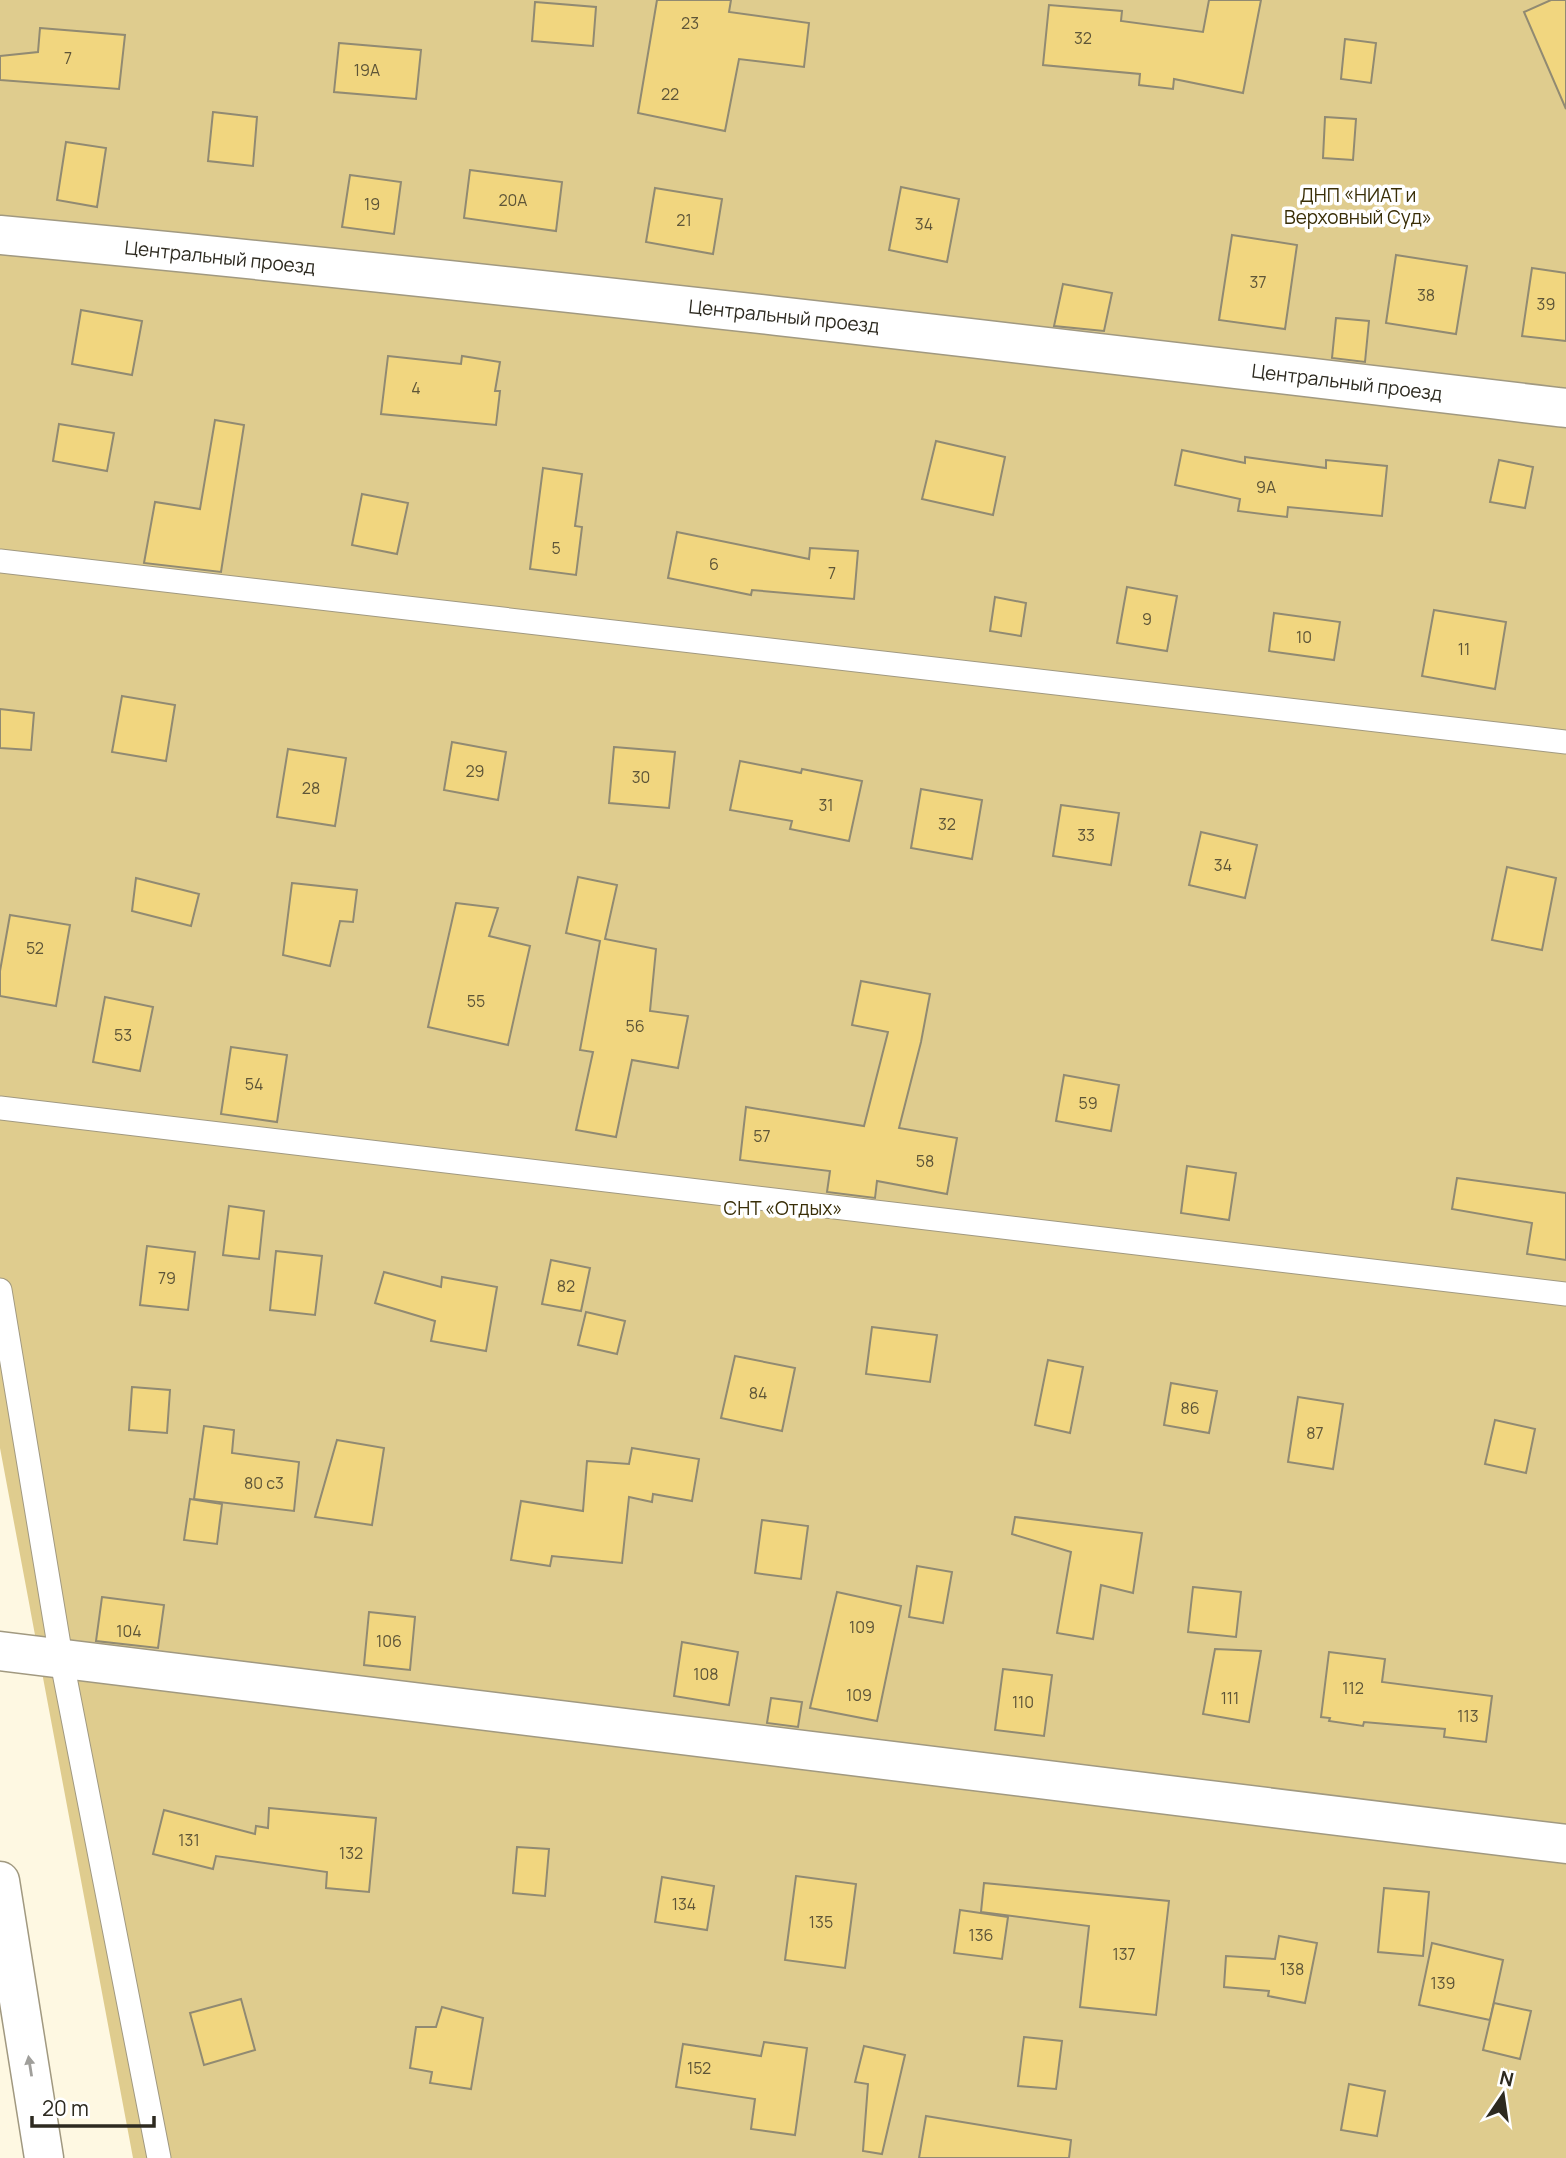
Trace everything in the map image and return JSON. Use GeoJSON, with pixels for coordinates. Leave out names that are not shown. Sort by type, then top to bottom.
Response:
{"type":"FeatureCollection","features":[{"type":"Feature","properties":{"kind":"street","name":"Центральный проезд"},"geometry":{"type":"LineString","coordinates":[[0,235],[811,318],[1566,408]]}},
{"type":"Feature","properties":{"kind":"street"},"geometry":{"type":"LineString","coordinates":[[0,1651],[1566,1844]]}},
{"type":"Feature","properties":{"kind":"street"},"geometry":{"type":"LineString","coordinates":[[0,1881],[44,2158]]}},
{"type":"Feature","properties":{"kind":"lane"},"geometry":{"type":"LineString","coordinates":[[0,561],[1566,741]]}},
{"type":"Feature","properties":{"kind":"lane"},"geometry":{"type":"LineString","coordinates":[[0,1108],[1566,1294]]}},
{"type":"Feature","properties":{"kind":"lane"},"geometry":{"type":"LineString","coordinates":[[0,1290],[61,1657],[159,2158]]}},
{"type":"Feature","properties":{"kind":"green space","name":"СНТ «Отдых»"},"geometry":{"type":"Polygon","coordinates":[[[0,0],[1566,0],[1566,2158],[133,2158],[0,1448],[0,0]]]}},
{"type":"Feature","properties":{"kind":"building"},"geometry":{"type":"Polygon","coordinates":[[[657,0],[731,0],[729,12],[809,23],[804,67],[739,59],[725,131],[638,113],[657,0]]]}},
{"type":"Feature","properties":{"kind":"building"},"geometry":{"type":"Polygon","coordinates":[[[1209,0],[1261,0],[1243,93],[1174,79],[1173,89],[1139,85],[1140,74],[1043,65],[1049,5],[1122,11],[1121,21],[1203,32],[1209,0]]]}},
{"type":"Feature","properties":{"kind":"building"},"geometry":{"type":"Polygon","coordinates":[[[1551,0],[1566,0],[1566,109],[1524,12],[1551,0]]]}},
{"type":"Feature","properties":{"kind":"building"},"geometry":{"type":"Polygon","coordinates":[[[535,2],[596,7],[593,46],[532,41],[535,2]]]}},
{"type":"Feature","properties":{"kind":"building"},"geometry":{"type":"Polygon","coordinates":[[[40,28],[125,35],[119,89],[0,80],[0,56],[38,52],[40,28]]]}},
{"type":"Feature","properties":{"kind":"building"},"geometry":{"type":"Polygon","coordinates":[[[1345,39],[1376,43],[1371,83],[1341,79],[1345,39]]]}},
{"type":"Feature","properties":{"kind":"building"},"geometry":{"type":"Polygon","coordinates":[[[339,43],[421,50],[416,99],[334,92],[339,43]]]}},
{"type":"Feature","properties":{"kind":"building"},"geometry":{"type":"Polygon","coordinates":[[[213,112],[257,117],[253,166],[208,161],[213,112]]]}},
{"type":"Feature","properties":{"kind":"building"},"geometry":{"type":"Polygon","coordinates":[[[1325,117],[1356,119],[1353,160],[1323,158],[1325,117]]]}},
{"type":"Feature","properties":{"kind":"building"},"geometry":{"type":"Polygon","coordinates":[[[66,142],[106,148],[97,207],[57,200],[66,142]]]}},
{"type":"Feature","properties":{"kind":"building"},"geometry":{"type":"Polygon","coordinates":[[[470,170],[562,182],[556,231],[464,218],[470,170]]]}},
{"type":"Feature","properties":{"kind":"building"},"geometry":{"type":"Polygon","coordinates":[[[350,175],[401,182],[394,234],[342,227],[350,175]]]}},
{"type":"Feature","properties":{"kind":"building"},"geometry":{"type":"Polygon","coordinates":[[[901,187],[959,199],[947,262],[889,250],[901,187]]]}},
{"type":"Feature","properties":{"kind":"building"},"geometry":{"type":"Polygon","coordinates":[[[655,188],[722,199],[713,254],[646,242],[655,188]]]}},
{"type":"Feature","properties":{"kind":"building"},"geometry":{"type":"Polygon","coordinates":[[[1232,235],[1297,245],[1285,329],[1219,320],[1232,235]]]}},
{"type":"Feature","properties":{"kind":"building"},"geometry":{"type":"Polygon","coordinates":[[[1396,255],[1467,266],[1456,334],[1386,323],[1396,255]]]}},
{"type":"Feature","properties":{"kind":"building"},"geometry":{"type":"Polygon","coordinates":[[[1532,268],[1566,273],[1566,341],[1522,336],[1532,268]]]}},
{"type":"Feature","properties":{"kind":"building"},"geometry":{"type":"Polygon","coordinates":[[[1063,284],[1112,293],[1104,331],[1054,326],[1063,284]]]}},
{"type":"Feature","properties":{"kind":"building"},"geometry":{"type":"Polygon","coordinates":[[[81,310],[142,321],[132,375],[72,364],[81,310]]]}},
{"type":"Feature","properties":{"kind":"building"},"geometry":{"type":"Polygon","coordinates":[[[1336,318],[1369,321],[1365,362],[1332,358],[1336,318]]]}},
{"type":"Feature","properties":{"kind":"building"},"geometry":{"type":"Polygon","coordinates":[[[388,356],[461,364],[462,356],[500,362],[495,391],[500,391],[496,425],[381,414],[388,356]]]}},
{"type":"Feature","properties":{"kind":"building"},"geometry":{"type":"Polygon","coordinates":[[[215,420],[244,425],[221,572],[144,563],[155,502],[200,509],[215,420]]]}},
{"type":"Feature","properties":{"kind":"building"},"geometry":{"type":"Polygon","coordinates":[[[59,424],[114,433],[107,471],[53,461],[59,424]]]}},
{"type":"Feature","properties":{"kind":"building"},"geometry":{"type":"Polygon","coordinates":[[[936,441],[1005,457],[993,515],[922,499],[936,441]]]}},
{"type":"Feature","properties":{"kind":"building"},"geometry":{"type":"Polygon","coordinates":[[[1182,450],[1245,463],[1245,457],[1326,468],[1326,460],[1387,466],[1382,516],[1288,507],[1287,517],[1238,511],[1240,499],[1175,485],[1182,450]]]}},
{"type":"Feature","properties":{"kind":"building"},"geometry":{"type":"Polygon","coordinates":[[[1499,460],[1533,467],[1525,508],[1490,502],[1499,460]]]}},
{"type":"Feature","properties":{"kind":"building"},"geometry":{"type":"Polygon","coordinates":[[[543,468],[582,474],[575,526],[582,527],[576,575],[530,569],[543,468]]]}},
{"type":"Feature","properties":{"kind":"building"},"geometry":{"type":"Polygon","coordinates":[[[362,494],[408,503],[397,554],[352,545],[362,494]]]}},
{"type":"Feature","properties":{"kind":"building"},"geometry":{"type":"Polygon","coordinates":[[[677,532],[809,559],[810,548],[858,551],[854,599],[752,590],[751,595],[668,578],[677,532]]]}},
{"type":"Feature","properties":{"kind":"building"},"geometry":{"type":"Polygon","coordinates":[[[1127,587],[1177,596],[1167,651],[1117,643],[1127,587]]]}},
{"type":"Feature","properties":{"kind":"building"},"geometry":{"type":"Polygon","coordinates":[[[995,597],[1026,603],[1021,636],[990,631],[995,597]]]}},
{"type":"Feature","properties":{"kind":"building"},"geometry":{"type":"Polygon","coordinates":[[[1434,610],[1506,622],[1495,689],[1422,676],[1434,610]]]}},
{"type":"Feature","properties":{"kind":"building"},"geometry":{"type":"Polygon","coordinates":[[[1274,613],[1340,622],[1334,660],[1269,651],[1274,613]]]}},
{"type":"Feature","properties":{"kind":"building"},"geometry":{"type":"Polygon","coordinates":[[[122,696],[175,705],[166,761],[112,752],[122,696]]]}},
{"type":"Feature","properties":{"kind":"building"},"geometry":{"type":"Polygon","coordinates":[[[0,709],[34,713],[31,750],[0,748],[0,709]]]}},
{"type":"Feature","properties":{"kind":"building"},"geometry":{"type":"Polygon","coordinates":[[[452,742],[506,752],[498,800],[444,790],[452,742]]]}},
{"type":"Feature","properties":{"kind":"building"},"geometry":{"type":"Polygon","coordinates":[[[614,747],[675,752],[669,808],[609,803],[614,747]]]}},
{"type":"Feature","properties":{"kind":"building"},"geometry":{"type":"Polygon","coordinates":[[[288,749],[346,758],[335,826],[277,817],[288,749]]]}},
{"type":"Feature","properties":{"kind":"building"},"geometry":{"type":"Polygon","coordinates":[[[740,761],[801,773],[802,769],[862,781],[849,841],[790,829],[792,821],[730,810],[740,761]]]}},
{"type":"Feature","properties":{"kind":"building"},"geometry":{"type":"Polygon","coordinates":[[[921,789],[982,800],[972,859],[911,848],[921,789]]]}},
{"type":"Feature","properties":{"kind":"building"},"geometry":{"type":"Polygon","coordinates":[[[1061,805],[1119,813],[1111,865],[1053,856],[1061,805]]]}},
{"type":"Feature","properties":{"kind":"building"},"geometry":{"type":"Polygon","coordinates":[[[1201,832],[1257,845],[1245,898],[1189,885],[1201,832]]]}},
{"type":"Feature","properties":{"kind":"building"},"geometry":{"type":"Polygon","coordinates":[[[1507,867],[1556,878],[1542,950],[1492,940],[1507,867]]]}},
{"type":"Feature","properties":{"kind":"building"},"geometry":{"type":"Polygon","coordinates":[[[578,877],[617,885],[605,939],[656,949],[650,1011],[688,1016],[678,1068],[632,1060],[616,1137],[576,1130],[593,1052],[580,1050],[600,941],[566,933],[578,877]]]}},
{"type":"Feature","properties":{"kind":"building"},"geometry":{"type":"Polygon","coordinates":[[[136,878],[199,894],[191,926],[132,911],[136,878]]]}},
{"type":"Feature","properties":{"kind":"building"},"geometry":{"type":"Polygon","coordinates":[[[292,883],[357,890],[353,922],[340,921],[330,966],[283,955],[292,883]]]}},
{"type":"Feature","properties":{"kind":"building"},"geometry":{"type":"Polygon","coordinates":[[[456,903],[498,908],[489,936],[530,946],[508,1045],[428,1027],[456,903]]]}},
{"type":"Feature","properties":{"kind":"building"},"geometry":{"type":"Polygon","coordinates":[[[10,915],[70,925],[56,1006],[0,996],[0,971],[10,915]]]}},
{"type":"Feature","properties":{"kind":"building"},"geometry":{"type":"Polygon","coordinates":[[[861,981],[930,994],[899,1128],[957,1138],[947,1194],[877,1181],[875,1198],[827,1192],[830,1171],[740,1160],[746,1107],[864,1126],[888,1032],[852,1025],[861,981]]]}},
{"type":"Feature","properties":{"kind":"building"},"geometry":{"type":"Polygon","coordinates":[[[105,997],[153,1007],[140,1071],[93,1062],[105,997]]]}},
{"type":"Feature","properties":{"kind":"building"},"geometry":{"type":"Polygon","coordinates":[[[231,1047],[287,1055],[277,1122],[221,1114],[231,1047]]]}},
{"type":"Feature","properties":{"kind":"building"},"geometry":{"type":"Polygon","coordinates":[[[1064,1075],[1119,1085],[1111,1131],[1056,1121],[1064,1075]]]}},
{"type":"Feature","properties":{"kind":"building"},"geometry":{"type":"Polygon","coordinates":[[[1187,1166],[1236,1173],[1229,1220],[1181,1213],[1187,1166]]]}},
{"type":"Feature","properties":{"kind":"building"},"geometry":{"type":"Polygon","coordinates":[[[1457,1178],[1566,1193],[1566,1260],[1527,1254],[1532,1223],[1452,1209],[1457,1178]]]}},
{"type":"Feature","properties":{"kind":"building"},"geometry":{"type":"Polygon","coordinates":[[[229,1206],[264,1211],[259,1259],[223,1255],[229,1206]]]}},
{"type":"Feature","properties":{"kind":"building"},"geometry":{"type":"Polygon","coordinates":[[[147,1246],[195,1252],[188,1310],[140,1305],[147,1246]]]}},
{"type":"Feature","properties":{"kind":"building"},"geometry":{"type":"Polygon","coordinates":[[[276,1251],[322,1256],[315,1315],[270,1310],[276,1251]]]}},
{"type":"Feature","properties":{"kind":"building"},"geometry":{"type":"Polygon","coordinates":[[[551,1260],[590,1268],[581,1311],[542,1304],[551,1260]]]}},
{"type":"Feature","properties":{"kind":"building"},"geometry":{"type":"Polygon","coordinates":[[[384,1272],[441,1287],[442,1277],[497,1287],[486,1351],[431,1341],[435,1321],[375,1303],[384,1272]]]}},
{"type":"Feature","properties":{"kind":"building"},"geometry":{"type":"Polygon","coordinates":[[[586,1312],[625,1321],[617,1354],[578,1345],[586,1312]]]}},
{"type":"Feature","properties":{"kind":"building"},"geometry":{"type":"Polygon","coordinates":[[[872,1327],[937,1335],[930,1382],[866,1374],[872,1327]]]}},
{"type":"Feature","properties":{"kind":"building"},"geometry":{"type":"Polygon","coordinates":[[[735,1356],[795,1368],[782,1431],[721,1418],[735,1356]]]}},
{"type":"Feature","properties":{"kind":"building"},"geometry":{"type":"Polygon","coordinates":[[[1048,1360],[1083,1367],[1070,1433],[1035,1425],[1048,1360]]]}},
{"type":"Feature","properties":{"kind":"building"},"geometry":{"type":"Polygon","coordinates":[[[1171,1383],[1217,1391],[1209,1433],[1164,1425],[1171,1383]]]}},
{"type":"Feature","properties":{"kind":"building"},"geometry":{"type":"Polygon","coordinates":[[[132,1387],[170,1390],[167,1433],[129,1430],[132,1387]]]}},
{"type":"Feature","properties":{"kind":"building"},"geometry":{"type":"Polygon","coordinates":[[[1298,1397],[1343,1404],[1333,1469],[1288,1462],[1298,1397]]]}},
{"type":"Feature","properties":{"kind":"building"},"geometry":{"type":"Polygon","coordinates":[[[1495,1420],[1535,1429],[1526,1473],[1485,1464],[1495,1420]]]}},
{"type":"Feature","properties":{"kind":"building"},"geometry":{"type":"Polygon","coordinates":[[[204,1426],[234,1430],[232,1453],[299,1462],[294,1511],[194,1499],[204,1426]]]}},
{"type":"Feature","properties":{"kind":"building"},"geometry":{"type":"Polygon","coordinates":[[[337,1440],[384,1448],[372,1525],[315,1517],[337,1440]]]}},
{"type":"Feature","properties":{"kind":"building"},"geometry":{"type":"Polygon","coordinates":[[[632,1448],[699,1459],[692,1501],[653,1494],[652,1502],[629,1497],[622,1563],[552,1556],[550,1566],[511,1560],[521,1501],[583,1511],[587,1461],[629,1464],[632,1448]]]}},
{"type":"Feature","properties":{"kind":"building"},"geometry":{"type":"Polygon","coordinates":[[[190,1499],[222,1504],[217,1544],[184,1540],[190,1499]]]}},
{"type":"Feature","properties":{"kind":"building"},"geometry":{"type":"Polygon","coordinates":[[[1015,1517],[1142,1533],[1133,1593],[1101,1585],[1093,1639],[1057,1633],[1071,1552],[1012,1534],[1015,1517]]]}},
{"type":"Feature","properties":{"kind":"building"},"geometry":{"type":"Polygon","coordinates":[[[762,1520],[808,1526],[801,1579],[755,1573],[762,1520]]]}},
{"type":"Feature","properties":{"kind":"building"},"geometry":{"type":"Polygon","coordinates":[[[917,1566],[952,1572],[943,1623],[909,1617],[917,1566]]]}},
{"type":"Feature","properties":{"kind":"building"},"geometry":{"type":"Polygon","coordinates":[[[1193,1587],[1241,1592],[1236,1637],[1188,1632],[1193,1587]]]}},
{"type":"Feature","properties":{"kind":"building"},"geometry":{"type":"Polygon","coordinates":[[[837,1592],[901,1606],[877,1721],[810,1708],[837,1592]]]}},
{"type":"Feature","properties":{"kind":"building"},"geometry":{"type":"Polygon","coordinates":[[[102,1597],[164,1605],[158,1648],[96,1641],[102,1597]]]}},
{"type":"Feature","properties":{"kind":"building"},"geometry":{"type":"Polygon","coordinates":[[[369,1612],[415,1617],[410,1670],[364,1665],[369,1612]]]}},
{"type":"Feature","properties":{"kind":"building"},"geometry":{"type":"Polygon","coordinates":[[[682,1642],[738,1652],[729,1705],[674,1696],[682,1642]]]}},
{"type":"Feature","properties":{"kind":"building"},"geometry":{"type":"Polygon","coordinates":[[[1215,1649],[1261,1651],[1249,1722],[1203,1714],[1215,1649]]]}},
{"type":"Feature","properties":{"kind":"building"},"geometry":{"type":"Polygon","coordinates":[[[1329,1652],[1385,1659],[1382,1682],[1492,1696],[1486,1742],[1444,1737],[1445,1729],[1364,1722],[1363,1726],[1329,1721],[1330,1718],[1321,1717],[1329,1652]]]}},
{"type":"Feature","properties":{"kind":"building"},"geometry":{"type":"Polygon","coordinates":[[[1003,1669],[1052,1675],[1044,1736],[995,1730],[1003,1669]]]}},
{"type":"Feature","properties":{"kind":"building"},"geometry":{"type":"Polygon","coordinates":[[[771,1698],[802,1702],[798,1727],[767,1723],[771,1698]]]}},
{"type":"Feature","properties":{"kind":"building"},"geometry":{"type":"Polygon","coordinates":[[[269,1808],[376,1818],[369,1892],[326,1888],[327,1872],[216,1856],[213,1869],[153,1854],[164,1810],[255,1834],[256,1826],[268,1828],[269,1808]]]}},
{"type":"Feature","properties":{"kind":"building"},"geometry":{"type":"Polygon","coordinates":[[[517,1847],[549,1849],[545,1896],[513,1893],[517,1847]]]}},
{"type":"Feature","properties":{"kind":"building"},"geometry":{"type":"Polygon","coordinates":[[[796,1876],[856,1884],[845,1968],[785,1960],[796,1876]]]}},
{"type":"Feature","properties":{"kind":"building"},"geometry":{"type":"Polygon","coordinates":[[[662,1877],[714,1886],[707,1930],[655,1922],[662,1877]]]}},
{"type":"Feature","properties":{"kind":"building"},"geometry":{"type":"Polygon","coordinates":[[[984,1883],[1169,1901],[1156,2015],[1080,2007],[1089,1926],[981,1912],[984,1883]]]}},
{"type":"Feature","properties":{"kind":"building"},"geometry":{"type":"Polygon","coordinates":[[[1384,1888],[1429,1892],[1423,1956],[1378,1952],[1384,1888]]]}},
{"type":"Feature","properties":{"kind":"building"},"geometry":{"type":"Polygon","coordinates":[[[960,1910],[1008,1917],[1002,1959],[954,1953],[960,1910]]]}},
{"type":"Feature","properties":{"kind":"building"},"geometry":{"type":"Polygon","coordinates":[[[1279,1936],[1317,1943],[1305,2003],[1268,1996],[1269,1991],[1224,1987],[1226,1956],[1275,1959],[1279,1936]]]}},
{"type":"Feature","properties":{"kind":"building"},"geometry":{"type":"Polygon","coordinates":[[[1432,1943],[1503,1960],[1490,2020],[1419,2005],[1432,1943]]]}},
{"type":"Feature","properties":{"kind":"building"},"geometry":{"type":"Polygon","coordinates":[[[241,1999],[255,2050],[204,2065],[190,2013],[241,1999]]]}},
{"type":"Feature","properties":{"kind":"building"},"geometry":{"type":"Polygon","coordinates":[[[1494,2003],[1531,2011],[1520,2059],[1483,2050],[1494,2003]]]}},
{"type":"Feature","properties":{"kind":"building"},"geometry":{"type":"Polygon","coordinates":[[[442,2007],[483,2018],[471,2089],[430,2083],[432,2072],[410,2068],[416,2027],[436,2027],[442,2007]]]}},
{"type":"Feature","properties":{"kind":"building"},"geometry":{"type":"Polygon","coordinates":[[[1024,2037],[1062,2041],[1056,2089],[1018,2086],[1024,2037]]]}},
{"type":"Feature","properties":{"kind":"building"},"geometry":{"type":"Polygon","coordinates":[[[764,2042],[807,2048],[795,2135],[751,2129],[755,2099],[676,2087],[683,2044],[761,2056],[764,2042]]]}},
{"type":"Feature","properties":{"kind":"building"},"geometry":{"type":"Polygon","coordinates":[[[864,2046],[905,2055],[882,2154],[863,2151],[868,2084],[855,2082],[864,2046]]]}},
{"type":"Feature","properties":{"kind":"building"},"geometry":{"type":"Polygon","coordinates":[[[1349,2084],[1385,2091],[1377,2136],[1341,2130],[1349,2084]]]}},
{"type":"Feature","properties":{"kind":"building"},"geometry":{"type":"Polygon","coordinates":[[[926,2116],[1071,2140],[1069,2158],[919,2158],[926,2116]]]}},
{"type":"Feature","properties":{"kind":"park label","name":"ДНП «НИАТ и Верховный Суд»"},"geometry":{"type":"Point","coordinates":[1358,206]}}]}
